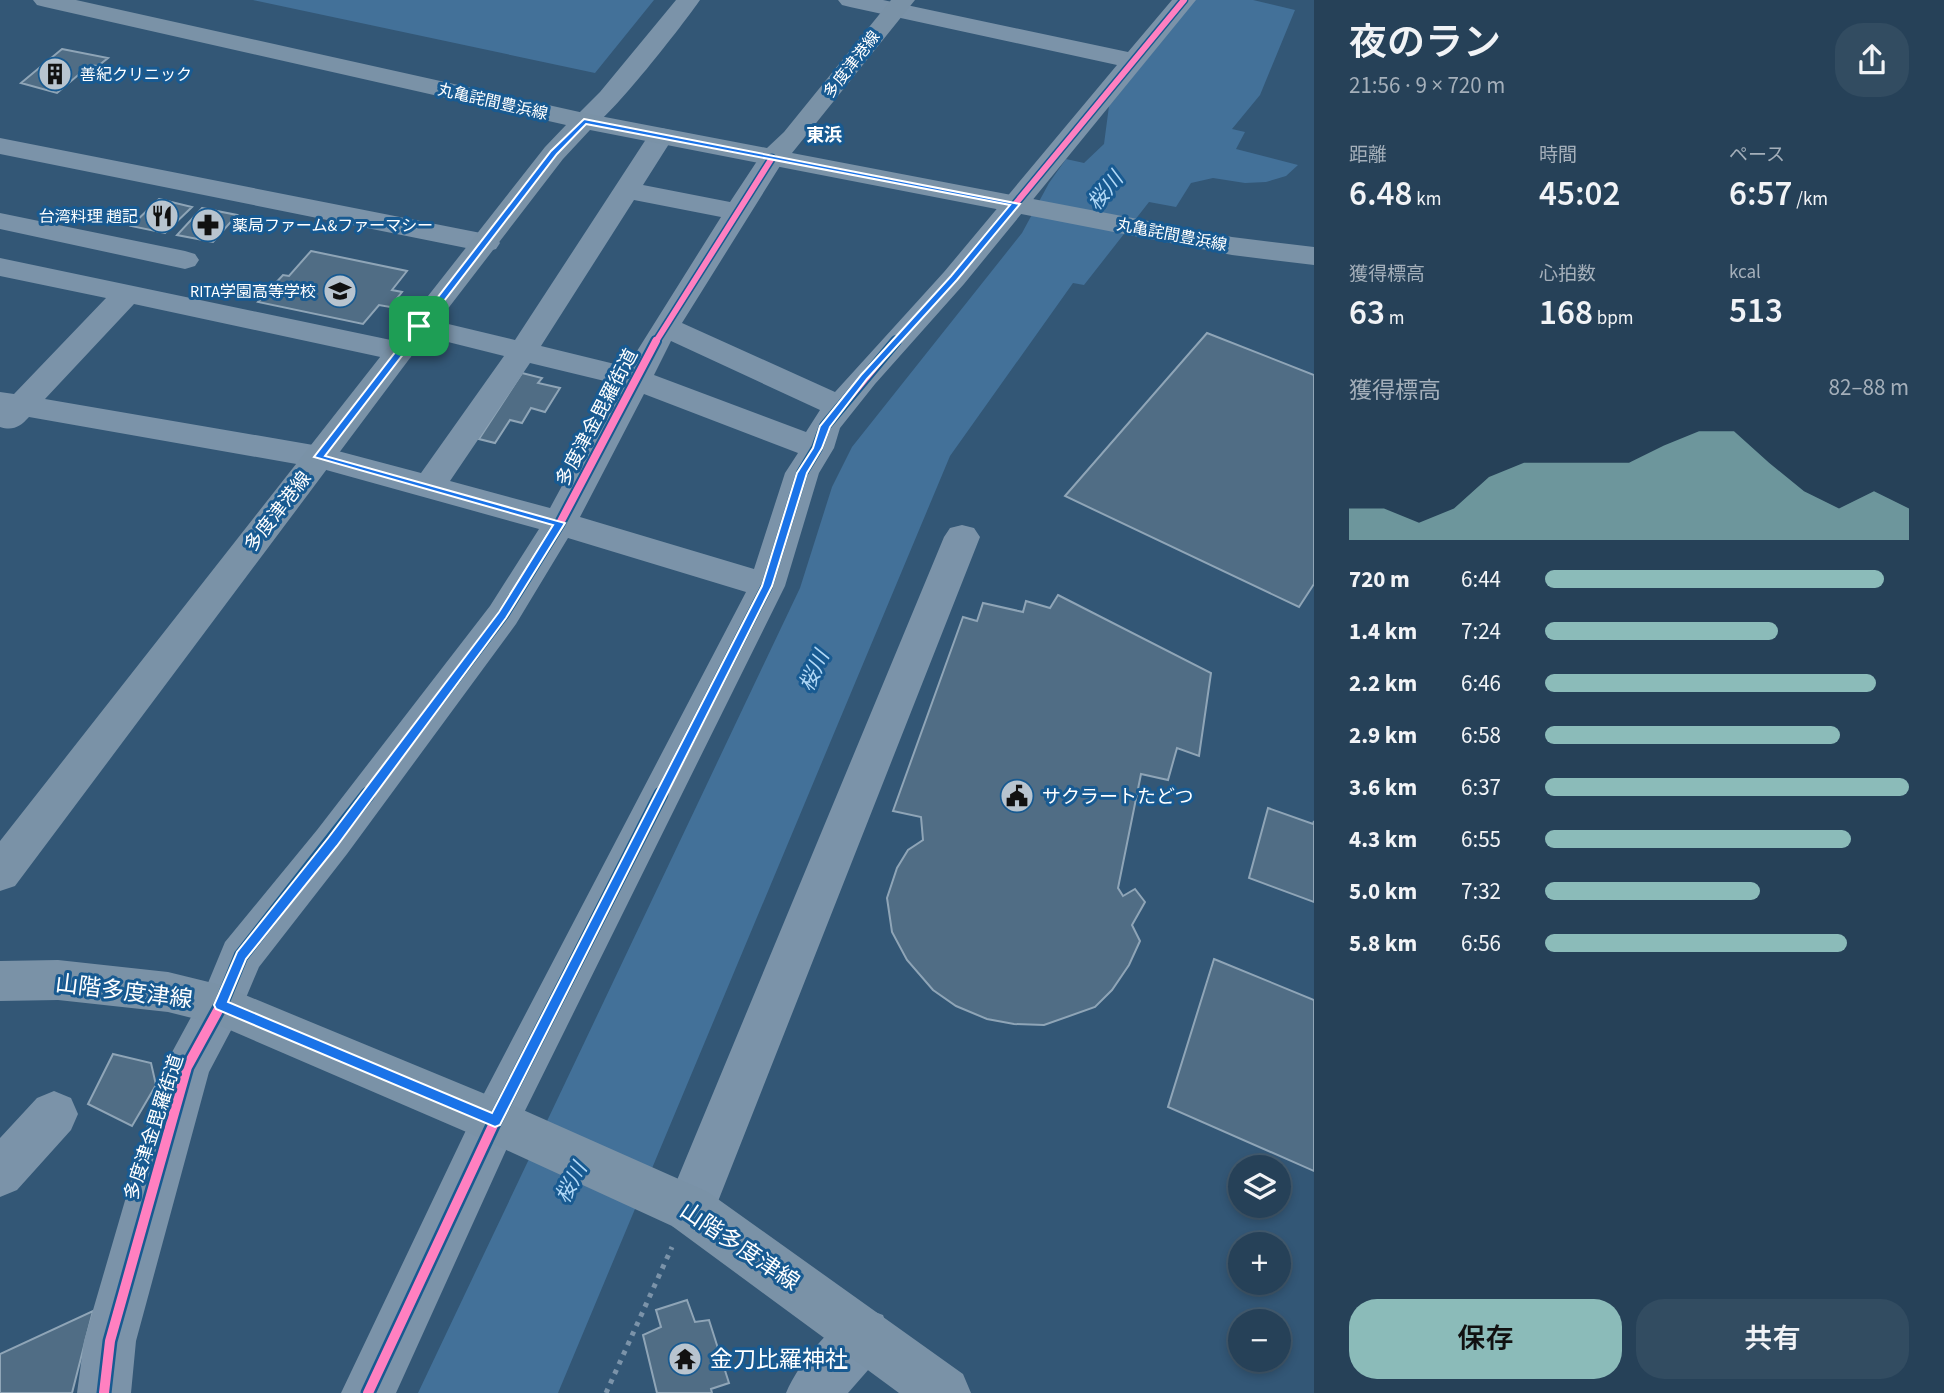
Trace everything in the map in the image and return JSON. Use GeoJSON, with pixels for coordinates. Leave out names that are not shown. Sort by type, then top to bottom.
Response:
{"type":"FeatureCollection","features":[{"type":"Feature","properties":{"kind":"main road","name":"丸亀詫間豊浜線"},"geometry":{"type":"LineString","coordinates":[[45,0],[584,121],[1134,228],[1232,246],[1314,256]]}},
{"type":"Feature","properties":{"kind":"main road","name":"多度津港線"},"geometry":{"type":"LineString","coordinates":[[772,158],[793,138],[898,5]]}},
{"type":"Feature","properties":{"kind":"main road","name":"多度津港線"},"geometry":{"type":"LineString","coordinates":[[0,873],[409,339],[554,153],[584,121]]}},
{"type":"Feature","properties":{"kind":"main road","name":"山階多度津線"},"geometry":{"type":"LineString","coordinates":[[0,981],[72,982],[168,992],[220,1005],[495,1121],[690,1209],[944,1393]]}},
{"type":"Feature","properties":{"kind":"street"},"geometry":{"type":"LineString","coordinates":[[584,121],[609,97],[688,0]]}},
{"type":"Feature","properties":{"kind":"street"},"geometry":{"type":"LineString","coordinates":[[850,0],[898,5],[1134,61]]}},
{"type":"Feature","properties":{"kind":"street"},"geometry":{"type":"LineString","coordinates":[[368,1393],[495,1121],[767,586],[802,473],[817,448],[825,426],[1016,204],[1184,0]]}},
{"type":"Feature","properties":{"kind":"street"},"geometry":{"type":"LineString","coordinates":[[429,487],[523,351],[661,136]]}},
{"type":"Feature","properties":{"kind":"street"},"geometry":{"type":"LineString","coordinates":[[0,146],[486,243]]}},
{"type":"Feature","properties":{"kind":"street","name":"多度津金毘羅街道"},"geometry":{"type":"LineString","coordinates":[[104,1393],[110,1341],[187,1067],[220,1005],[241,956],[332,842],[503,615],[560,523],[665,327],[772,158]]}},
{"type":"Feature","properties":{"kind":"street"},"geometry":{"type":"LineString","coordinates":[[626,190],[737,212]]}},
{"type":"Feature","properties":{"kind":"street"},"geometry":{"type":"LineString","coordinates":[[0,221],[185,260]]}},
{"type":"Feature","properties":{"kind":"street"},"geometry":{"type":"LineString","coordinates":[[53,278],[89,240]]}},
{"type":"Feature","properties":{"kind":"street"},"geometry":{"type":"LineString","coordinates":[[0,267],[127,294],[409,339],[523,351],[635,379],[817,448]]}},
{"type":"Feature","properties":{"kind":"street"},"geometry":{"type":"LineString","coordinates":[[0,428],[11,403],[127,294]]}},
{"type":"Feature","properties":{"kind":"street"},"geometry":{"type":"LineString","coordinates":[[665,327],[840,407]]}},
{"type":"Feature","properties":{"kind":"street"},"geometry":{"type":"LineString","coordinates":[[11,403],[319,457],[560,523],[767,586]]}},
{"type":"Feature","properties":{"kind":"street"},"geometry":{"type":"LineString","coordinates":[[690,1209],[961,537]]}},
{"type":"Feature","properties":{"kind":"street"},"geometry":{"type":"LineString","coordinates":[[0,1173],[54,1114]]}},
{"type":"Feature","properties":{"kind":"street"},"geometry":{"type":"LineString","coordinates":[[813,1393],[864,1334]]}},
{"type":"Feature","properties":{"kind":"path"},"geometry":{"type":"LineString","coordinates":[[606,1393],[690,1209]]}},
{"type":"Feature","properties":{"kind":"water"},"geometry":{"type":"Polygon","coordinates":[[[253,0],[654,0],[595,73],[253,0]]]}},
{"type":"Feature","properties":{"kind":"water","name":"桜川"},"geometry":{"type":"Polygon","coordinates":[[[1195,0],[1253,0],[1295,10],[1260,95],[1232,129],[1245,132],[1236,149],[1298,165],[1286,176],[1266,182],[1245,183],[1213,178],[1191,183],[1176,207],[1149,202],[1084,285],[1073,283],[950,456],[558,1393],[418,1393],[800,588],[832,487],[852,447],[1022,233],[1049,183],[1066,159],[1084,163],[1104,144],[1109,106],[1195,0]]]}},
{"type":"Feature","properties":{"kind":"building","name":"善紀クリニック"},"geometry":{"type":"Polygon","coordinates":[[[62,49],[108,58],[98,66],[90,65],[57,93],[21,83],[62,49]]]}},
{"type":"Feature","properties":{"kind":"building","name":"台湾料理 趙記"},"geometry":{"type":"Polygon","coordinates":[[[159,199],[192,207],[165,233],[131,226],[159,199]]]}},
{"type":"Feature","properties":{"kind":"building","name":"薬局ファーム&ファーマシー"},"geometry":{"type":"Polygon","coordinates":[[[202,208],[237,215],[213,242],[177,235],[202,208]]]}},
{"type":"Feature","properties":{"kind":"building","name":"RITA学園高等学校"},"geometry":{"type":"Polygon","coordinates":[[[311,251],[407,271],[392,290],[402,292],[390,307],[379,305],[363,324],[258,302],[283,275],[289,276],[311,251]]]}},
{"type":"Feature","properties":{"kind":"building"},"geometry":{"type":"Polygon","coordinates":[[[1207,333],[1314,375],[1314,584],[1299,607],[1065,496],[1207,333]]]}},
{"type":"Feature","properties":{"kind":"building"},"geometry":{"type":"Polygon","coordinates":[[[522,373],[542,378],[538,383],[560,388],[545,412],[531,408],[522,423],[510,420],[495,443],[479,439],[522,373]]]}},
{"type":"Feature","properties":{"kind":"building","name":"サクラートたどつ"},"geometry":{"type":"Polygon","coordinates":[[[1058,595],[1211,673],[1199,756],[1177,748],[1168,780],[1141,774],[1118,888],[1123,896],[1135,889],[1145,902],[1132,925],[1140,941],[1129,965],[1112,990],[1095,1007],[1044,1025],[1014,1024],[987,1019],[956,1006],[933,990],[907,960],[892,932],[887,898],[897,868],[908,850],[923,840],[921,817],[893,811],[963,617],[977,621],[983,603],[1023,612],[1026,601],[1050,608],[1058,595]]]}},
{"type":"Feature","properties":{"kind":"building"},"geometry":{"type":"Polygon","coordinates":[[[1268,808],[1313,824],[1314,821],[1314,902],[1249,878],[1268,808]]]}},
{"type":"Feature","properties":{"kind":"building"},"geometry":{"type":"Polygon","coordinates":[[[1214,959],[1314,1000],[1314,1171],[1291,1161],[1291,1155],[1278,1155],[1168,1107],[1214,959]]]}},
{"type":"Feature","properties":{"kind":"building"},"geometry":{"type":"Polygon","coordinates":[[[113,1054],[151,1063],[156,1085],[132,1126],[88,1104],[113,1054]]]}},
{"type":"Feature","properties":{"kind":"building","name":"金刀比羅神社"},"geometry":{"type":"Polygon","coordinates":[[[687,1300],[695,1322],[709,1320],[729,1383],[711,1389],[712,1393],[657,1393],[643,1335],[661,1327],[656,1310],[687,1300]]]}},
{"type":"Feature","properties":{"kind":"building"},"geometry":{"type":"Polygon","coordinates":[[[93,1311],[72,1393],[0,1393],[0,1354],[93,1311]]]}},
{"type":"Feature","properties":{"kind":"cycle path"},"geometry":{"type":"LineString","coordinates":[[368,1393],[495,1121],[767,586],[802,473],[817,448],[825,426],[864,377],[954,278],[1184,0]]}},
{"type":"Feature","properties":{"kind":"cycle path"},"geometry":{"type":"LineString","coordinates":[[104,1393],[110,1341],[187,1067],[221,1005],[241,956],[332,842],[503,615],[560,523],[656,341],[772,158]]}},
{"type":"Feature","properties":{"kind":"place","name":"善紀クリニック"},"geometry":{"type":"Point","coordinates":[55,74]}},
{"type":"Feature","properties":{"kind":"place","name":"台湾料理 趙記"},"geometry":{"type":"Point","coordinates":[162,216]}},
{"type":"Feature","properties":{"kind":"place","name":"薬局ファーム&ファーマシー"},"geometry":{"type":"Point","coordinates":[208,225]}},
{"type":"Feature","properties":{"kind":"place","name":"RITA学園高等学校"},"geometry":{"type":"Point","coordinates":[340,291]}},
{"type":"Feature","properties":{"kind":"place","name":"サクラートたどつ"},"geometry":{"type":"Point","coordinates":[1017,796]}},
{"type":"Feature","properties":{"kind":"place","name":"金刀比羅神社"},"geometry":{"type":"Point","coordinates":[685,1359]}},
{"type":"Feature","properties":{"kind":"district","name":"東浜"},"geometry":{"type":"Point","coordinates":[824,135]}},
{"type":"Feature","properties":{"kind":"route"},"geometry":{"type":"LineString","coordinates":[[584,121],[1016,204],[954,278],[864,377],[825,426],[817,448],[802,473],[767,586],[495,1121],[220,1005],[241,956],[332,842],[503,615],[560,523],[319,457],[419,326],[554,153],[584,121]]}}]}
